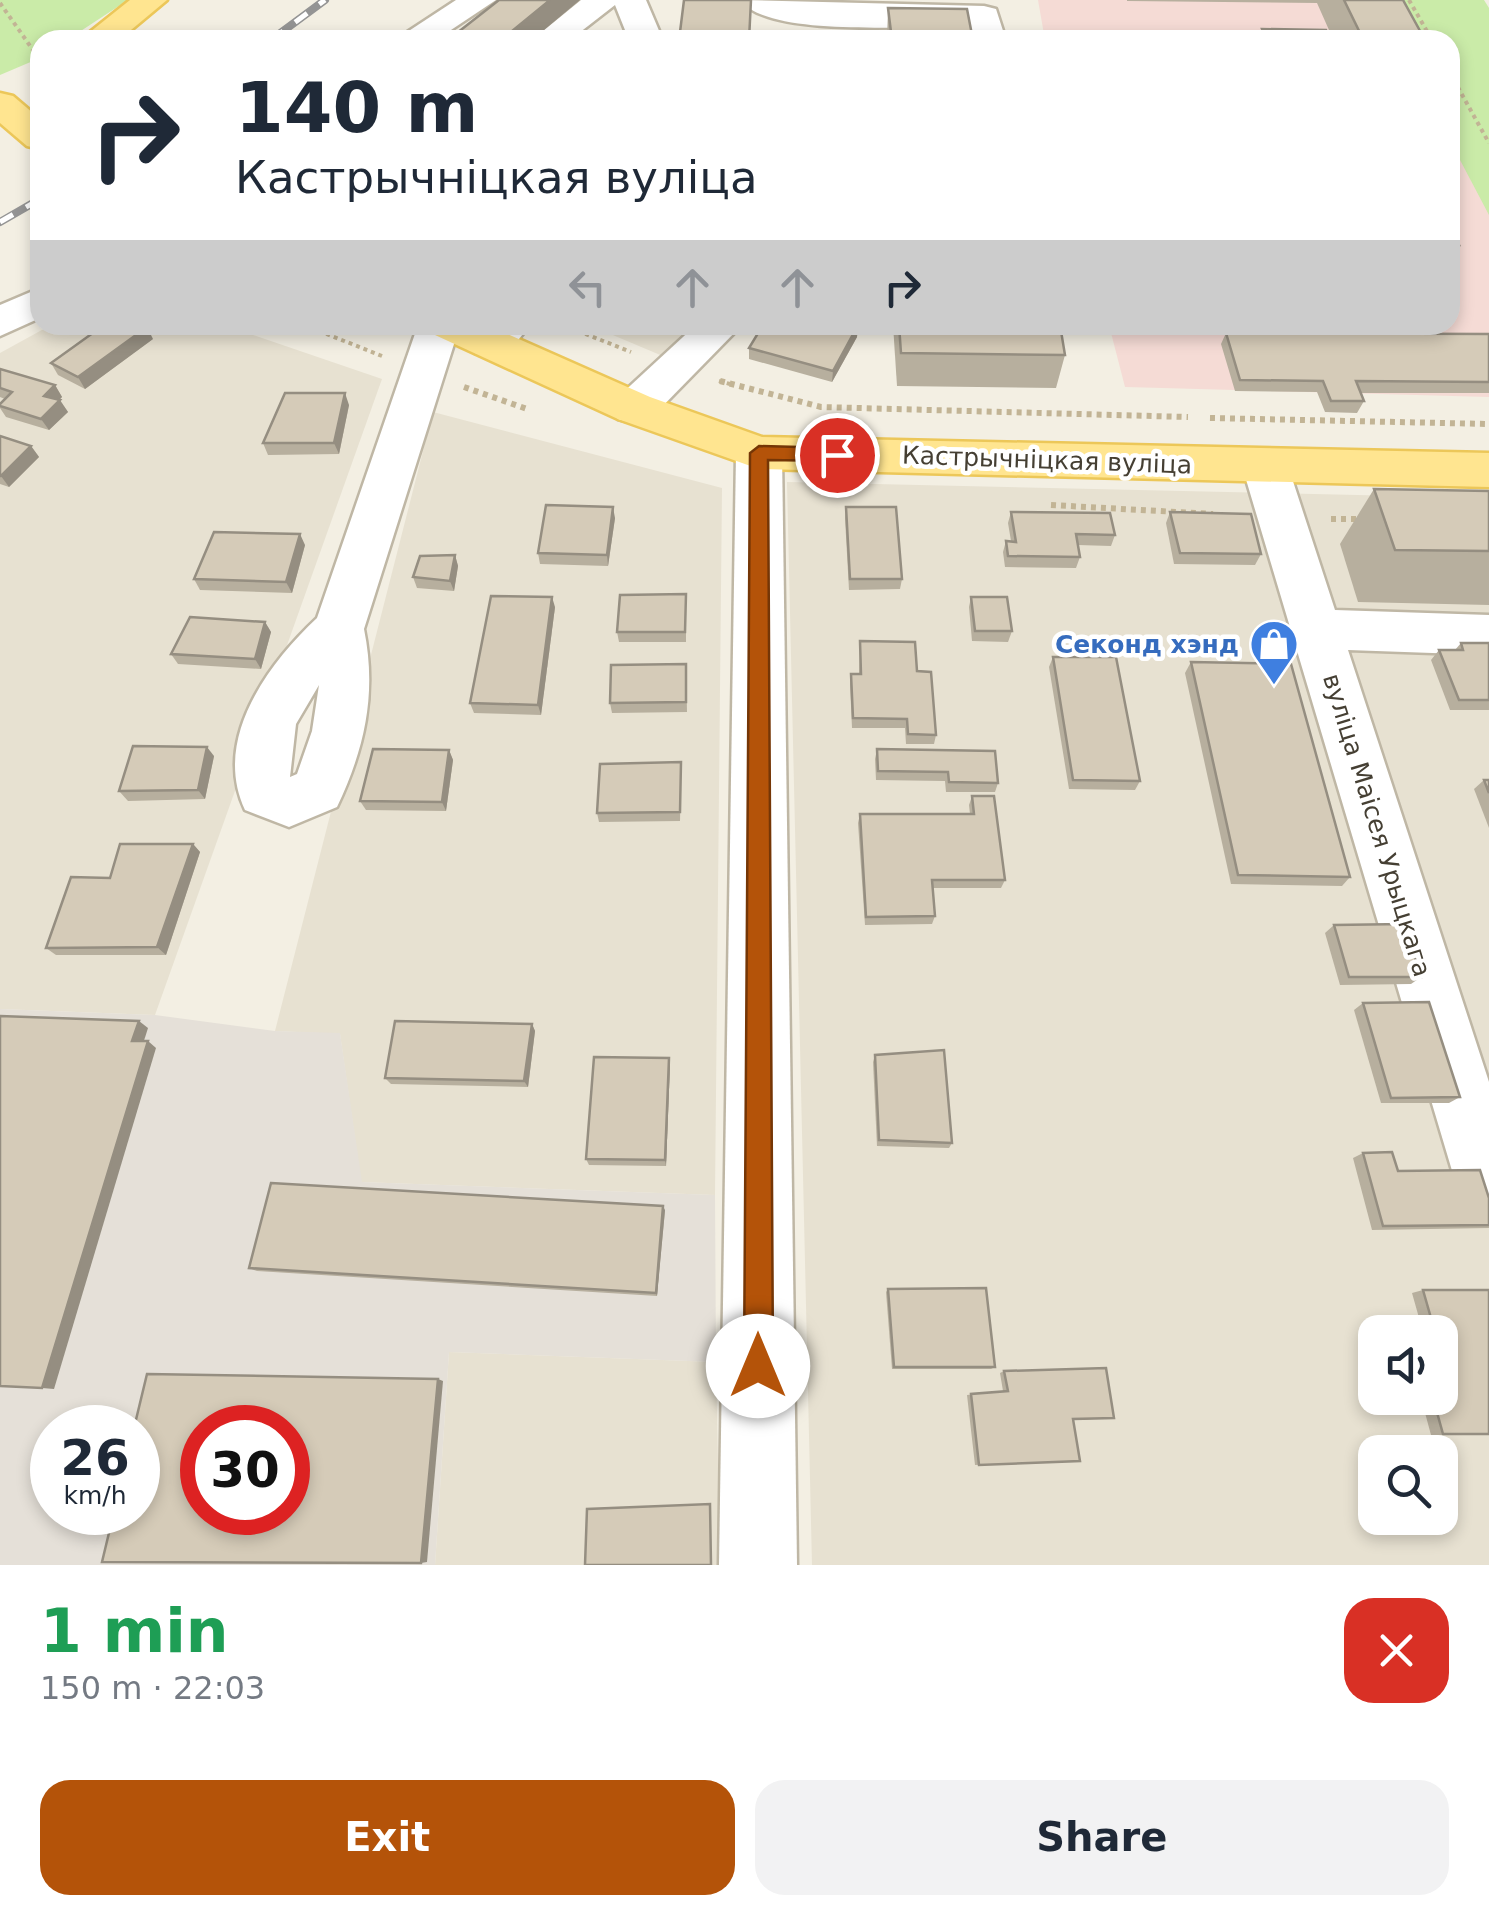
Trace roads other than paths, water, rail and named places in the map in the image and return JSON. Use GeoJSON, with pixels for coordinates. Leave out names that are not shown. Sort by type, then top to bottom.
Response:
{"type":"FeatureCollection","features":[{"type":"Feature","properties":{"kind":"main road"},"geometry":{"type":"LineString","coordinates":[[110,30],[151,0]]}},
{"type":"Feature","properties":{"kind":"main road"},"geometry":{"type":"LineString","coordinates":[[13,92],[30,123]]}},
{"type":"Feature","properties":{"kind":"main road"},"geometry":{"type":"LineString","coordinates":[[0,126],[30,138]]}},
{"type":"Feature","properties":{"kind":"main road","name":"Кастрычніцкая вуліца"},"geometry":{"type":"LineString","coordinates":[[490,335],[634,408],[759,453],[1489,470]]}},
{"type":"Feature","properties":{"kind":"street"},"geometry":{"type":"LineString","coordinates":[[429,30],[480,0]]}},
{"type":"Feature","properties":{"kind":"street"},"geometry":{"type":"LineString","coordinates":[[562,30],[602,0]]}},
{"type":"Feature","properties":{"kind":"street"},"geometry":{"type":"LineString","coordinates":[[630,0],[642,30]]}},
{"type":"Feature","properties":{"kind":"street"},"geometry":{"type":"LineString","coordinates":[[758,0],[837,27],[984,16],[987,30]]}},
{"type":"Feature","properties":{"kind":"street"},"geometry":{"type":"LineString","coordinates":[[0,322],[30,306]]}},
{"type":"Feature","properties":{"kind":"street"},"geometry":{"type":"LineString","coordinates":[[339,629],[436,335]]}},
{"type":"Feature","properties":{"kind":"street"},"geometry":{"type":"LineString","coordinates":[[634,408],[711,335]]}},
{"type":"Feature","properties":{"kind":"street"},"geometry":{"type":"LineString","coordinates":[[758,1565],[759,453]]}},
{"type":"Feature","properties":{"kind":"street","name":"вуліца Маісея Урыцкага"},"geometry":{"type":"LineString","coordinates":[[1265,466],[1489,1184]]}},
{"type":"Feature","properties":{"kind":"street"},"geometry":{"type":"LineString","coordinates":[[1316,630],[1489,635]]}},
{"type":"Feature","properties":{"kind":"railway"},"geometry":{"type":"LineString","coordinates":[[284,30],[325,0]]}},
{"type":"Feature","properties":{"kind":"railway"},"geometry":{"type":"LineString","coordinates":[[0,222],[30,205]]}},
{"type":"Feature","properties":{"kind":"place","name":"Секонд хэнд"},"geometry":{"type":"Point","coordinates":[1274,686]}}]}
